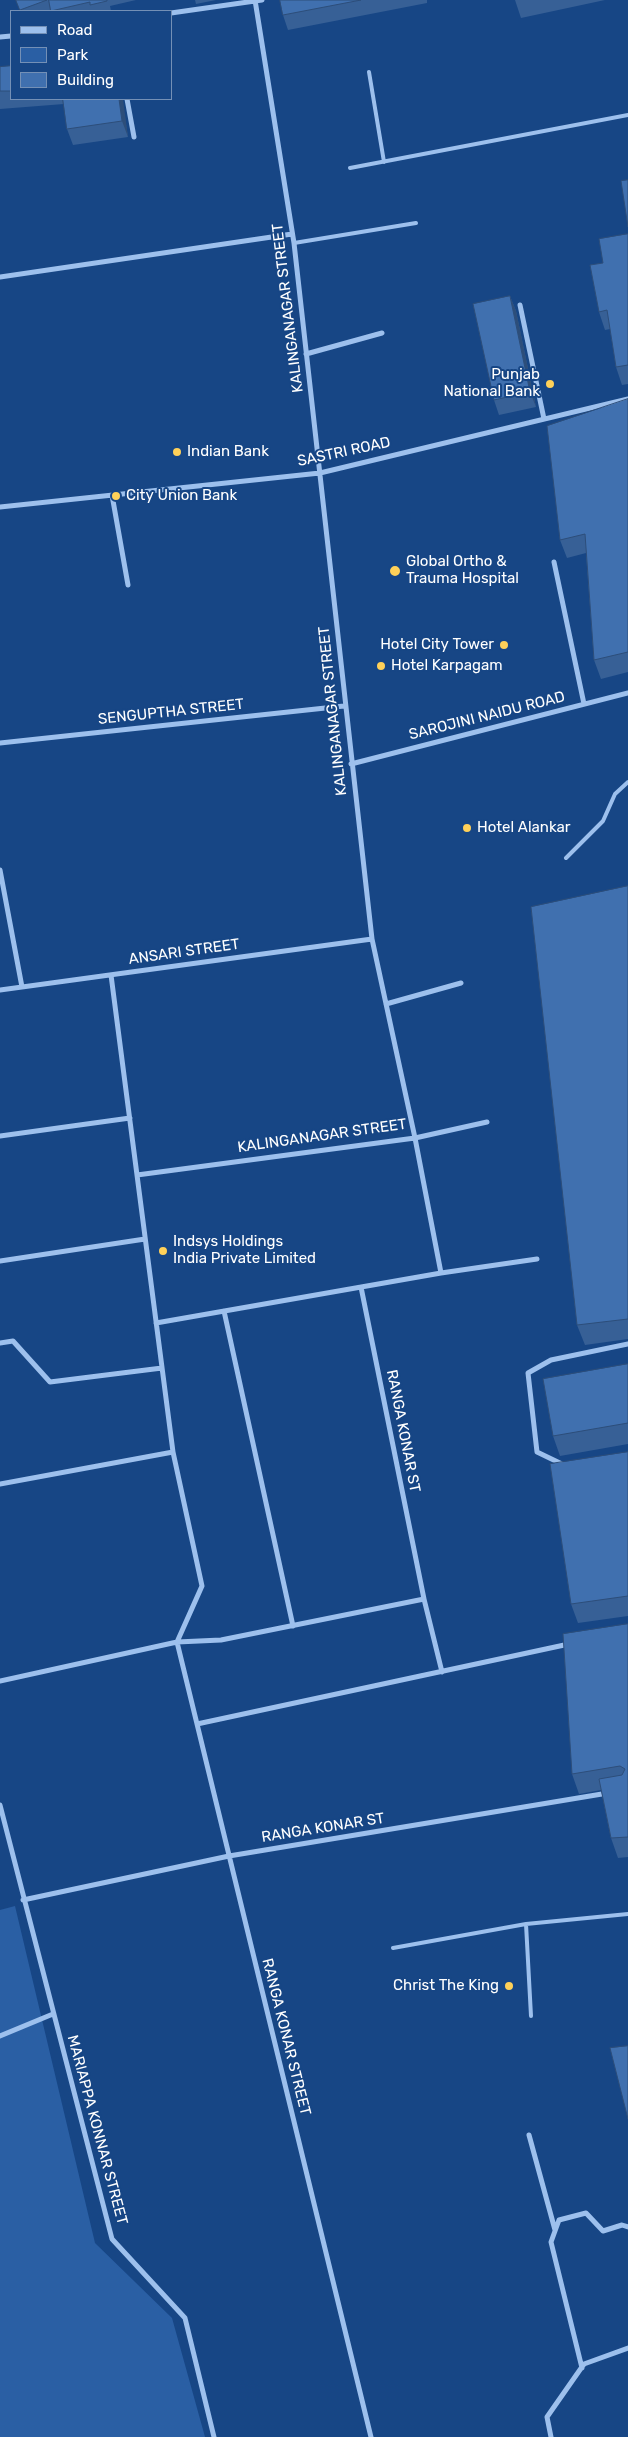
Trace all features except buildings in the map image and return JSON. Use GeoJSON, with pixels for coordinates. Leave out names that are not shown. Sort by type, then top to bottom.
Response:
{"type":"FeatureCollection","features":[{"type":"Feature","properties":{"kind":"street"},"geometry":{"type":"LineString","coordinates":[[172,13],[258,0]]}},
{"type":"Feature","properties":{"kind":"street","name":"KALINGANAGAR STREET"},"geometry":{"type":"LineString","coordinates":[[137,1175],[415,1138],[372,939],[344,706],[294,243],[258,0]]}},
{"type":"Feature","properties":{"kind":"street"},"geometry":{"type":"LineString","coordinates":[[127,100],[134,137]]}},
{"type":"Feature","properties":{"kind":"street"},"geometry":{"type":"LineString","coordinates":[[0,277],[292,234]]}},
{"type":"Feature","properties":{"kind":"street"},"geometry":{"type":"LineString","coordinates":[[520,304],[544,419]]}},
{"type":"Feature","properties":{"kind":"street"},"geometry":{"type":"LineString","coordinates":[[306,354],[382,333]]}},
{"type":"Feature","properties":{"kind":"street","name":"SASTRI ROAD"},"geometry":{"type":"LineString","coordinates":[[0,507],[320,473],[628,399]]}},
{"type":"Feature","properties":{"kind":"street"},"geometry":{"type":"LineString","coordinates":[[112,495],[128,585]]}},
{"type":"Feature","properties":{"kind":"street"},"geometry":{"type":"LineString","coordinates":[[554,562],[584,704]]}},
{"type":"Feature","properties":{"kind":"street","name":"SAROJINI NAIDU ROAD"},"geometry":{"type":"LineString","coordinates":[[351,764],[628,693]]}},
{"type":"Feature","properties":{"kind":"street","name":"SENGUPTHA STREET"},"geometry":{"type":"LineString","coordinates":[[0,742],[344,706]]}},
{"type":"Feature","properties":{"kind":"street"},"geometry":{"type":"LineString","coordinates":[[0,870],[22,987]]}},
{"type":"Feature","properties":{"kind":"street","name":"ANSARI STREET"},"geometry":{"type":"LineString","coordinates":[[0,990],[372,939]]}},
{"type":"Feature","properties":{"kind":"street"},"geometry":{"type":"LineString","coordinates":[[111,975],[173,1452],[202,1586],[177,1642]]}},
{"type":"Feature","properties":{"kind":"street"},"geometry":{"type":"LineString","coordinates":[[386,1004],[461,983]]}},
{"type":"Feature","properties":{"kind":"street"},"geometry":{"type":"LineString","coordinates":[[0,1136],[130,1118]]}},
{"type":"Feature","properties":{"kind":"street"},"geometry":{"type":"LineString","coordinates":[[441,1273],[415,1138],[487,1122]]}},
{"type":"Feature","properties":{"kind":"street"},"geometry":{"type":"LineString","coordinates":[[0,1261],[145,1239]]}},
{"type":"Feature","properties":{"kind":"street"},"geometry":{"type":"LineString","coordinates":[[156,1323],[441,1273],[537,1259]]}},
{"type":"Feature","properties":{"kind":"street","name":"RANGA KONAR ST"},"geometry":{"type":"LineString","coordinates":[[361,1287],[424,1599],[442,1672]]}},
{"type":"Feature","properties":{"kind":"street"},"geometry":{"type":"LineString","coordinates":[[224,1311],[293,1626]]}},
{"type":"Feature","properties":{"kind":"street"},"geometry":{"type":"LineString","coordinates":[[0,1343],[13,1341],[50,1382],[162,1368]]}},
{"type":"Feature","properties":{"kind":"street"},"geometry":{"type":"LineString","coordinates":[[572,1469],[537,1452],[528,1373],[551,1360],[628,1344]]}},
{"type":"Feature","properties":{"kind":"street"},"geometry":{"type":"LineString","coordinates":[[0,1484],[173,1452]]}},
{"type":"Feature","properties":{"kind":"street"},"geometry":{"type":"LineString","coordinates":[[0,1681],[177,1642],[221,1640],[424,1599]]}},
{"type":"Feature","properties":{"kind":"street","name":"RANGA KONAR STREET"},"geometry":{"type":"LineString","coordinates":[[177,1642],[371,2437]]}},
{"type":"Feature","properties":{"kind":"street"},"geometry":{"type":"LineString","coordinates":[[197,1724],[574,1643]]}},
{"type":"Feature","properties":{"kind":"street","name":"RANGA KONAR ST"},"geometry":{"type":"LineString","coordinates":[[23,1900],[229,1856],[618,1791]]}},
{"type":"Feature","properties":{"kind":"street","name":"MARIAPPA KONNAR STREET"},"geometry":{"type":"LineString","coordinates":[[0,1805],[112,2239],[185,2318],[214,2437]]}},
{"type":"Feature","properties":{"kind":"street"},"geometry":{"type":"LineString","coordinates":[[0,2036],[53,2014]]}},
{"type":"Feature","properties":{"kind":"street"},"geometry":{"type":"LineString","coordinates":[[529,2135],[555,2230]]}},
{"type":"Feature","properties":{"kind":"street"},"geometry":{"type":"LineString","coordinates":[[582,2368],[551,2242],[559,2220],[586,2213],[603,2231],[622,2225],[628,2227]]}},
{"type":"Feature","properties":{"kind":"street"},"geometry":{"type":"LineString","coordinates":[[551,2437],[547,2417],[584,2364],[628,2348]]}},
{"type":"Feature","properties":{"kind":"lane"},"geometry":{"type":"LineString","coordinates":[[369,72],[384,162]]}},
{"type":"Feature","properties":{"kind":"lane"},"geometry":{"type":"LineString","coordinates":[[350,168],[628,115]]}},
{"type":"Feature","properties":{"kind":"lane"},"geometry":{"type":"LineString","coordinates":[[294,243],[416,224]]}},
{"type":"Feature","properties":{"kind":"lane"},"geometry":{"type":"LineString","coordinates":[[566,858],[603,821],[615,794],[628,782]]}},
{"type":"Feature","properties":{"kind":"lane"},"geometry":{"type":"LineString","coordinates":[[393,1948],[526,1924],[628,1914]]}},
{"type":"Feature","properties":{"kind":"lane"},"geometry":{"type":"LineString","coordinates":[[526,1924],[531,2016]]}},
{"type":"Feature","properties":{"kind":"green space"},"geometry":{"type":"Polygon","coordinates":[[[15,1906],[95,2243],[172,2318],[205,2437],[0,2437],[0,1910],[15,1906]]]}},
{"type":"Feature","properties":{"kind":"place","name":"Punjab National Bank"},"geometry":{"type":"Point","coordinates":[550,384]}},
{"type":"Feature","properties":{"kind":"place","name":"Indian Bank"},"geometry":{"type":"Point","coordinates":[177,452]}},
{"type":"Feature","properties":{"kind":"place","name":"City Union Bank"},"geometry":{"type":"Point","coordinates":[116,496]}},
{"type":"Feature","properties":{"kind":"place","name":"Global Ortho & Trauma Hospital"},"geometry":{"type":"Point","coordinates":[395,571]}},
{"type":"Feature","properties":{"kind":"place","name":"Hotel City Tower"},"geometry":{"type":"Point","coordinates":[504,645]}},
{"type":"Feature","properties":{"kind":"place","name":"Hotel Karpagam"},"geometry":{"type":"Point","coordinates":[381,666]}},
{"type":"Feature","properties":{"kind":"place","name":"Hotel Alankar"},"geometry":{"type":"Point","coordinates":[467,828]}},
{"type":"Feature","properties":{"kind":"place","name":"Indsys Holdings India Private Limited"},"geometry":{"type":"Point","coordinates":[163,1251]}},
{"type":"Feature","properties":{"kind":"place","name":"Christ The King"},"geometry":{"type":"Point","coordinates":[509,1986]}}]}
